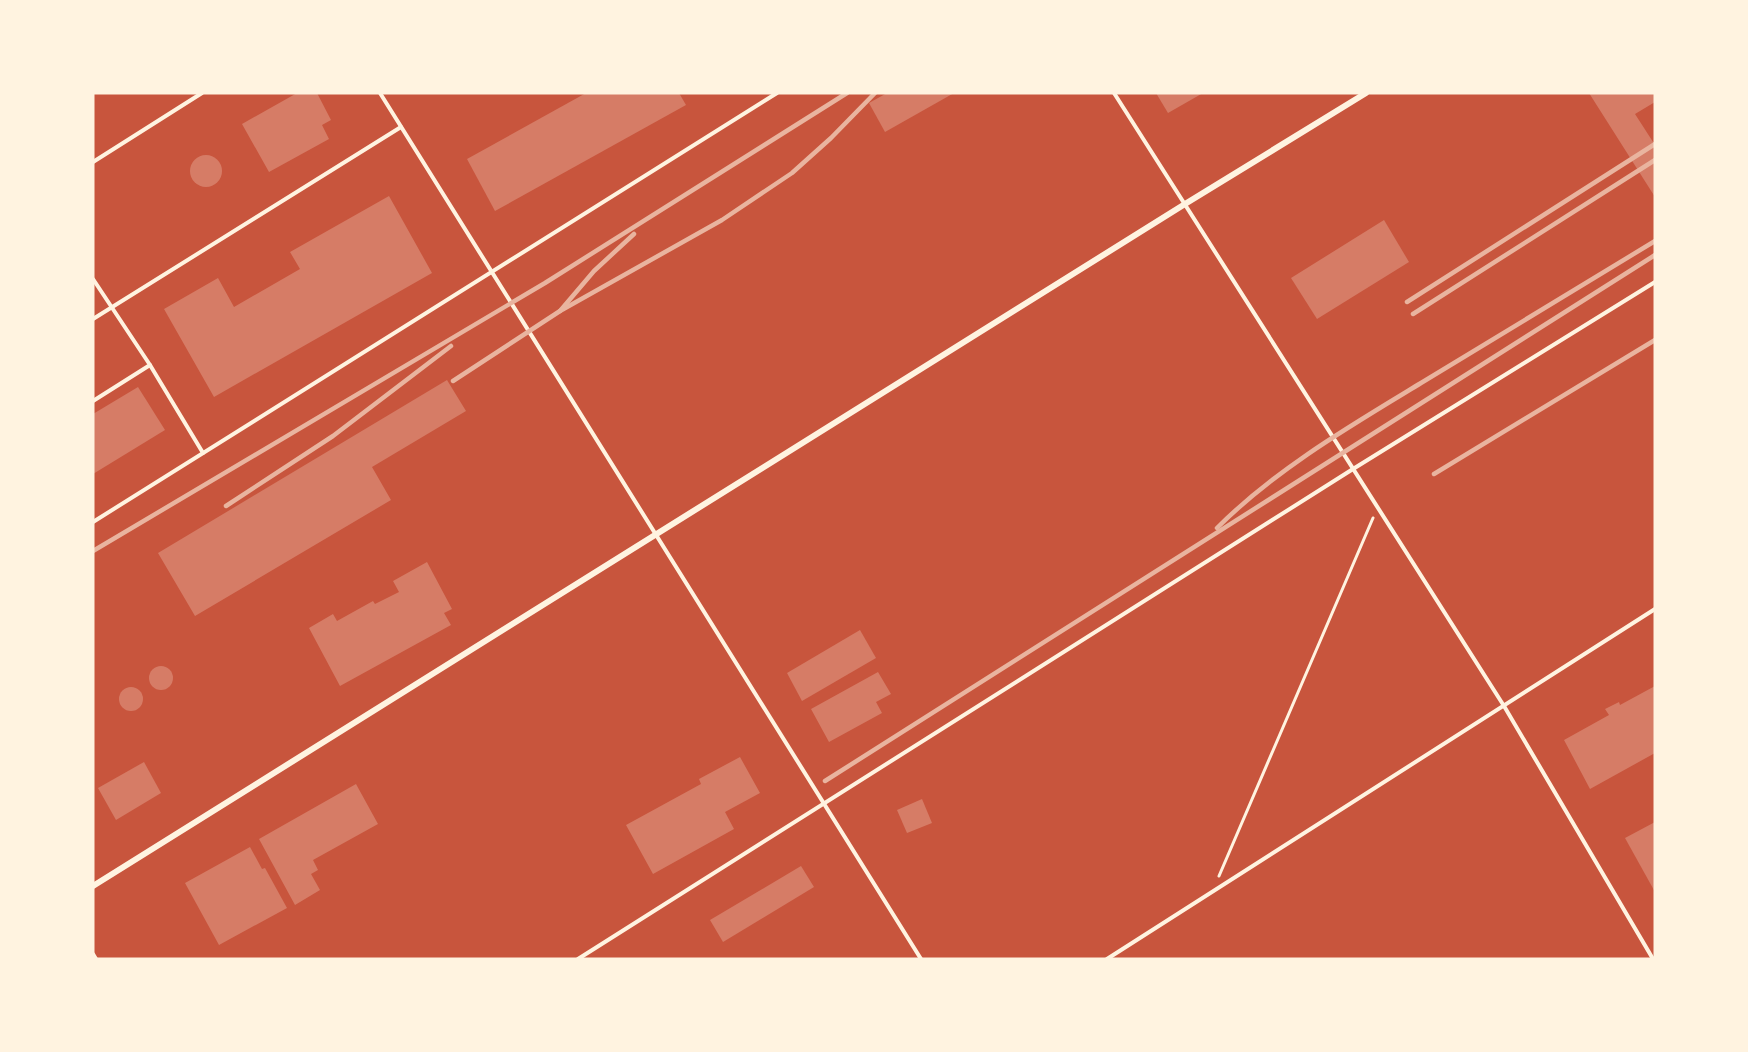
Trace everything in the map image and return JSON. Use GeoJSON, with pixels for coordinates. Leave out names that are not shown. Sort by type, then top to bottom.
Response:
{"type":"FeatureCollection","features":[{"type":"Feature","properties":{"kind":"street"},"geometry":{"type":"LineString","coordinates":[[93,886],[1366,93]]}},
{"type":"Feature","properties":{"kind":"lane"},"geometry":{"type":"LineString","coordinates":[[93,162],[202,93]]}},
{"type":"Feature","properties":{"kind":"lane"},"geometry":{"type":"LineString","coordinates":[[380,93],[921,959]]}},
{"type":"Feature","properties":{"kind":"lane"},"geometry":{"type":"LineString","coordinates":[[93,522],[777,93]]}},
{"type":"Feature","properties":{"kind":"lane"},"geometry":{"type":"LineString","coordinates":[[1114,93],[1504,706],[1653,959]]}},
{"type":"Feature","properties":{"kind":"lane"},"geometry":{"type":"LineString","coordinates":[[93,319],[401,127]]}},
{"type":"Feature","properties":{"kind":"lane"},"geometry":{"type":"LineString","coordinates":[[93,279],[150,365],[203,453]]}},
{"type":"Feature","properties":{"kind":"lane"},"geometry":{"type":"LineString","coordinates":[[578,959],[1353,469],[1655,282]]}},
{"type":"Feature","properties":{"kind":"lane"},"geometry":{"type":"LineString","coordinates":[[93,401],[150,365]]}},
{"type":"Feature","properties":{"kind":"lane"},"geometry":{"type":"LineString","coordinates":[[1107,959],[1655,609]]}},
{"type":"Feature","properties":{"kind":"lane"},"geometry":{"type":"LineString","coordinates":[[93,954],[96,959]]}},
{"type":"Feature","properties":{"kind":"path"},"geometry":{"type":"LineString","coordinates":[[1213,891],[1378,507]]}},
{"type":"Feature","properties":{"kind":"building"},"geometry":{"type":"Polygon","coordinates":[[[297,93],[317,93],[331,120],[322,125],[329,139],[269,172],[242,124],[297,93]]]}},
{"type":"Feature","properties":{"kind":"building"},"geometry":{"type":"Polygon","coordinates":[[[586,93],[679,93],[686,105],[495,211],[467,159],[586,93]]]}},
{"type":"Feature","properties":{"kind":"building"},"geometry":{"type":"Polygon","coordinates":[[[887,93],[954,93],[885,132],[869,103],[887,93]]]}},
{"type":"Feature","properties":{"kind":"building"},"geometry":{"type":"Polygon","coordinates":[[[1156,93],[1203,93],[1168,113],[1156,93]]]}},
{"type":"Feature","properties":{"kind":"building"},"geometry":{"type":"Polygon","coordinates":[[[1589,93],[1655,93],[1655,102],[1635,114],[1655,145],[1655,197],[1589,93]]]}},
{"type":"Feature","properties":{"kind":"building"},"geometry":{"type":"Polygon","coordinates":[[[206,155],[217,160],[222,171],[217,182],[206,187],[195,182],[190,171],[195,160],[206,155]]]}},
{"type":"Feature","properties":{"kind":"building"},"geometry":{"type":"Polygon","coordinates":[[[389,196],[432,273],[214,397],[164,309],[218,278],[234,307],[300,269],[290,252],[389,196]]]}},
{"type":"Feature","properties":{"kind":"building"},"geometry":{"type":"Polygon","coordinates":[[[1384,220],[1409,262],[1317,319],[1291,278],[1384,220]]]}},
{"type":"Feature","properties":{"kind":"building"},"geometry":{"type":"Polygon","coordinates":[[[447,380],[466,411],[372,467],[391,500],[195,616],[158,553],[447,380]]]}},
{"type":"Feature","properties":{"kind":"building"},"geometry":{"type":"Polygon","coordinates":[[[138,387],[165,430],[93,474],[93,414],[138,387]]]}},
{"type":"Feature","properties":{"kind":"building"},"geometry":{"type":"Polygon","coordinates":[[[427,562],[452,609],[444,613],[451,625],[340,686],[309,628],[333,614],[337,621],[373,601],[375,604],[399,592],[393,581],[427,562]]]}},
{"type":"Feature","properties":{"kind":"building"},"geometry":{"type":"Polygon","coordinates":[[[860,630],[876,658],[802,701],[787,673],[860,630]]]}},
{"type":"Feature","properties":{"kind":"building"},"geometry":{"type":"Polygon","coordinates":[[[161,666],[170,669],[173,678],[170,687],[161,690],[152,687],[149,678],[152,669],[161,666]]]}},
{"type":"Feature","properties":{"kind":"building"},"geometry":{"type":"Polygon","coordinates":[[[878,672],[891,694],[876,702],[882,713],[829,742],[811,709],[878,672]]]}},
{"type":"Feature","properties":{"kind":"building"},"geometry":{"type":"Polygon","coordinates":[[[1655,686],[1655,753],[1590,789],[1564,740],[1609,715],[1605,709],[1619,702],[1620,705],[1655,686]]]}},
{"type":"Feature","properties":{"kind":"building"},"geometry":{"type":"Polygon","coordinates":[[[131,687],[140,690],[143,699],[140,708],[131,711],[122,708],[119,699],[122,690],[131,687]]]}},
{"type":"Feature","properties":{"kind":"building"},"geometry":{"type":"Polygon","coordinates":[[[740,757],[760,793],[725,812],[734,829],[653,874],[626,825],[701,784],[699,779],[740,757]]]}},
{"type":"Feature","properties":{"kind":"building"},"geometry":{"type":"Polygon","coordinates":[[[144,762],[161,793],[116,820],[98,788],[144,762]]]}},
{"type":"Feature","properties":{"kind":"building"},"geometry":{"type":"Polygon","coordinates":[[[356,784],[378,824],[313,860],[318,870],[311,874],[320,890],[295,905],[259,839],[356,784]]]}},
{"type":"Feature","properties":{"kind":"building"},"geometry":{"type":"Polygon","coordinates":[[[922,799],[932,823],[907,833],[897,810],[922,799]]]}},
{"type":"Feature","properties":{"kind":"building"},"geometry":{"type":"Polygon","coordinates":[[[1655,822],[1655,892],[1625,838],[1655,822]]]}},
{"type":"Feature","properties":{"kind":"building"},"geometry":{"type":"Polygon","coordinates":[[[250,847],[262,869],[265,868],[287,908],[219,945],[185,883],[250,847]]]}},
{"type":"Feature","properties":{"kind":"building"},"geometry":{"type":"Polygon","coordinates":[[[801,866],[814,887],[723,942],[710,920],[801,866]]]}},
{"type":"Feature","properties":{"kind":"railway"},"geometry":{"type":"LineString","coordinates":[[93,551],[545,283],[847,93]]}},
{"type":"Feature","properties":{"kind":"railway"},"geometry":{"type":"LineString","coordinates":[[560,311],[722,220],[792,173],[831,138],[875,93]]}},
{"type":"Feature","properties":{"kind":"railway"},"geometry":{"type":"LineString","coordinates":[[1407,302],[1655,144]]}},
{"type":"Feature","properties":{"kind":"railway"},"geometry":{"type":"LineString","coordinates":[[1413,314],[1655,160]]}},
{"type":"Feature","properties":{"kind":"railway"},"geometry":{"type":"LineString","coordinates":[[453,381],[560,311],[594,271],[634,234]]}},
{"type":"Feature","properties":{"kind":"railway"},"geometry":{"type":"LineString","coordinates":[[1217,528],[1264,486],[1341,432],[1655,241]]}},
{"type":"Feature","properties":{"kind":"railway"},"geometry":{"type":"LineString","coordinates":[[825,781],[1655,255]]}},
{"type":"Feature","properties":{"kind":"railway"},"geometry":{"type":"LineString","coordinates":[[1434,474],[1655,340]]}},
{"type":"Feature","properties":{"kind":"railway"},"geometry":{"type":"LineString","coordinates":[[226,506],[333,436],[451,346]]}}]}
